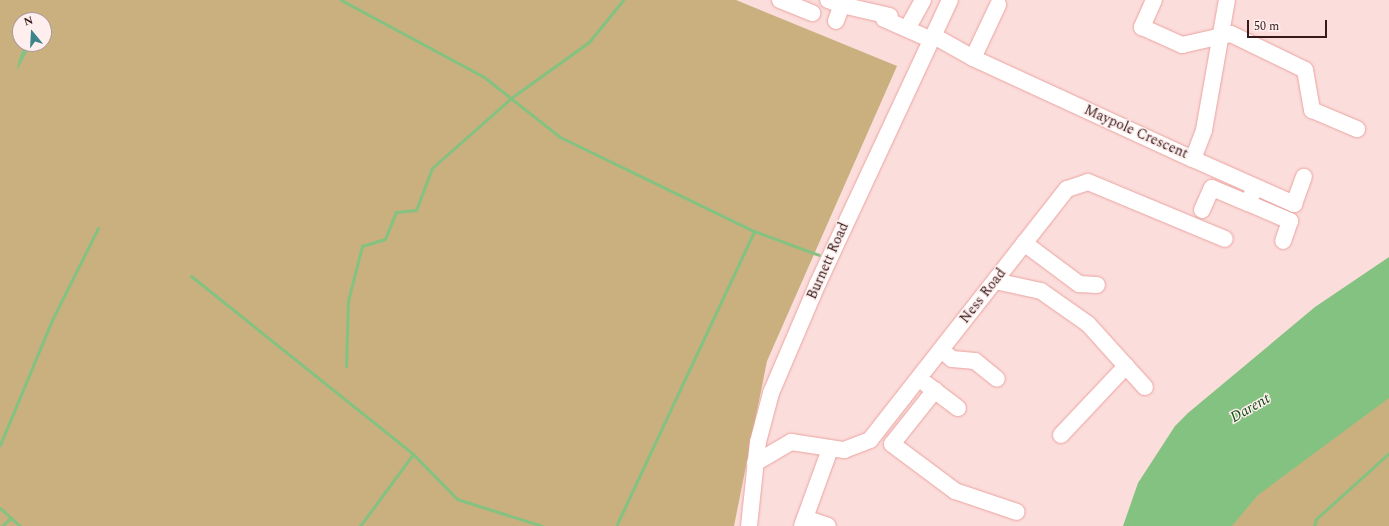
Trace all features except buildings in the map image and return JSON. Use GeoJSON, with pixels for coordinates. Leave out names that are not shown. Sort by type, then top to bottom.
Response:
{"type":"FeatureCollection","features":[{"type":"Feature","properties":{"kind":"street"},"geometry":{"type":"LineString","coordinates":[[780,0],[813,13]]}},
{"type":"Feature","properties":{"kind":"street"},"geometry":{"type":"LineString","coordinates":[[907,29],[923,0]]}},
{"type":"Feature","properties":{"kind":"street","name":"Burnett Road"},"geometry":{"type":"LineString","coordinates":[[749,526],[755,463],[771,396],[788,351],[950,0]]}},
{"type":"Feature","properties":{"kind":"street"},"geometry":{"type":"LineString","coordinates":[[1154,0],[1142,27],[1182,45],[1231,34],[1305,70],[1312,110],[1357,129]]}},
{"type":"Feature","properties":{"kind":"street","name":"Maypole Crescent"},"geometry":{"type":"LineString","coordinates":[[835,2],[887,18],[907,29],[933,38],[973,58],[1193,159],[1204,130],[1227,0]]}},
{"type":"Feature","properties":{"kind":"street"},"geometry":{"type":"LineString","coordinates":[[835,2],[836,21]]}},
{"type":"Feature","properties":{"kind":"street"},"geometry":{"type":"LineString","coordinates":[[973,58],[998,5]]}},
{"type":"Feature","properties":{"kind":"street"},"geometry":{"type":"LineString","coordinates":[[1193,159],[1294,204],[1304,177]]}},
{"type":"Feature","properties":{"kind":"street","name":"Ness Road"},"geometry":{"type":"LineString","coordinates":[[755,463],[791,442],[844,450],[870,440],[1067,189],[1088,182],[1225,239]]}},
{"type":"Feature","properties":{"kind":"street"},"geometry":{"type":"LineString","coordinates":[[1248,203],[1255,186]]}},
{"type":"Feature","properties":{"kind":"street"},"geometry":{"type":"LineString","coordinates":[[1202,210],[1212,188],[1290,221],[1283,241]]}},
{"type":"Feature","properties":{"kind":"street"},"geometry":{"type":"LineString","coordinates":[[1024,243],[1079,284],[1097,285]]}},
{"type":"Feature","properties":{"kind":"street"},"geometry":{"type":"LineString","coordinates":[[995,281],[1041,291],[1088,324],[1145,387]]}},
{"type":"Feature","properties":{"kind":"street"},"geometry":{"type":"LineString","coordinates":[[941,350],[952,359],[975,361],[997,379]]}},
{"type":"Feature","properties":{"kind":"street"},"geometry":{"type":"LineString","coordinates":[[1061,435],[1126,366]]}},
{"type":"Feature","properties":{"kind":"street"},"geometry":{"type":"LineString","coordinates":[[919,378],[958,408]]}},
{"type":"Feature","properties":{"kind":"street"},"geometry":{"type":"LineString","coordinates":[[935,390],[892,444],[955,491],[1017,512]]}},
{"type":"Feature","properties":{"kind":"street"},"geometry":{"type":"LineString","coordinates":[[828,526],[803,522],[830,449]]}},
{"type":"Feature","properties":{"kind":"shaded area"},"geometry":{"type":"Polygon","coordinates":[[[0,0],[736,0],[897,66],[767,361],[734,526],[0,526],[0,0]]]}},
{"type":"Feature","properties":{"kind":"shaded area"},"geometry":{"type":"Polygon","coordinates":[[[1389,360],[1389,526],[1189,526],[1389,360]]]}},
{"type":"Feature","properties":{"kind":"water"},"geometry":{"type":"Polygon","coordinates":[[[22,52],[27,52],[17,71],[22,52]]]}},
{"type":"Feature","properties":{"kind":"water","name":"Darent"},"geometry":{"type":"Polygon","coordinates":[[[1389,257],[1389,398],[1258,495],[1232,526],[1123,526],[1138,483],[1175,426],[1188,413],[1315,307],[1389,257]]]}},
{"type":"Feature","properties":{"kind":"waterway"},"geometry":{"type":"LineString","coordinates":[[341,0],[484,77],[560,137],[754,231],[819,255]]}},
{"type":"Feature","properties":{"kind":"waterway"},"geometry":{"type":"LineString","coordinates":[[346,366],[348,301],[362,246],[385,239],[396,212],[416,210],[432,168],[511,98],[589,42],[623,0]]}},
{"type":"Feature","properties":{"kind":"waterway"},"geometry":{"type":"LineString","coordinates":[[0,445],[52,320],[98,228]]}},
{"type":"Feature","properties":{"kind":"waterway"},"geometry":{"type":"LineString","coordinates":[[617,524],[754,231]]}},
{"type":"Feature","properties":{"kind":"waterway"},"geometry":{"type":"LineString","coordinates":[[191,276],[413,454],[457,499],[542,526]]}},
{"type":"Feature","properties":{"kind":"waterway"},"geometry":{"type":"LineString","coordinates":[[1314,526],[1316,519],[1389,453]]}},
{"type":"Feature","properties":{"kind":"waterway"},"geometry":{"type":"LineString","coordinates":[[360,526],[413,454]]}},
{"type":"Feature","properties":{"kind":"waterway"},"geometry":{"type":"LineString","coordinates":[[0,508],[20,526]]}},
{"type":"Feature","properties":{"kind":"waterway"},"geometry":{"type":"LineString","coordinates":[[2,526],[11,518]]}}]}
